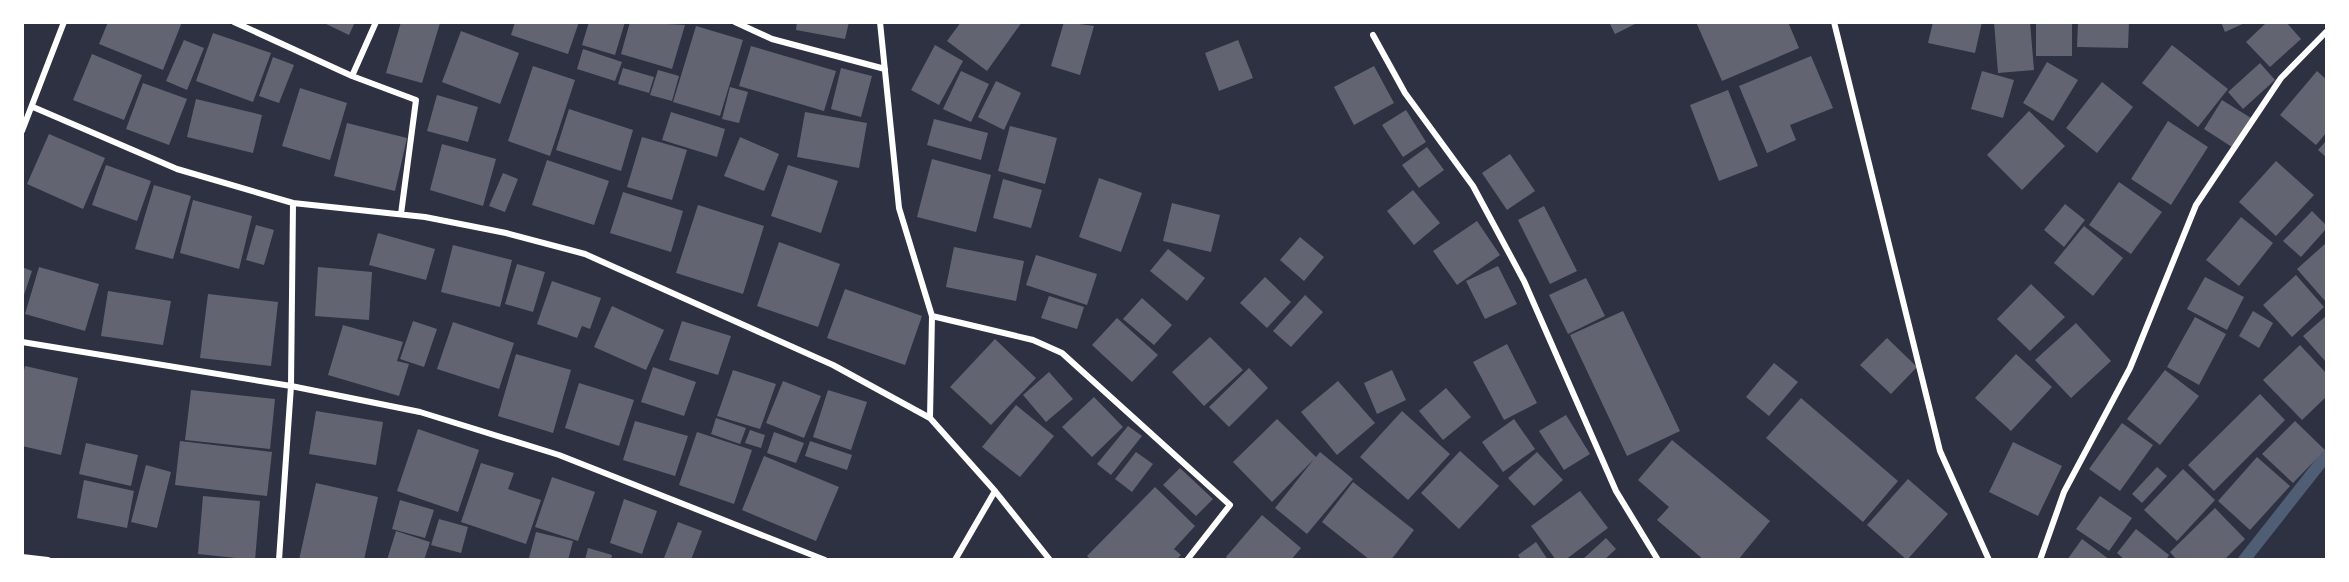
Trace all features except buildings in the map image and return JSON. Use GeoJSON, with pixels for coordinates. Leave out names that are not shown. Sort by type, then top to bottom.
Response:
{"type":"FeatureCollection","features":[{"type":"Feature","properties":{"kind":"street"},"geometry":{"type":"LineString","coordinates":[[22,131],[64,22]]}},
{"type":"Feature","properties":{"kind":"street"},"geometry":{"type":"LineString","coordinates":[[234,22],[352,76],[416,100],[401,214]]}},
{"type":"Feature","properties":{"kind":"street"},"geometry":{"type":"LineString","coordinates":[[352,76],[376,22]]}},
{"type":"Feature","properties":{"kind":"street"},"geometry":{"type":"LineString","coordinates":[[735,22],[771,39],[885,69]]}},
{"type":"Feature","properties":{"kind":"street"},"geometry":{"type":"LineString","coordinates":[[880,22],[899,208],[932,316],[930,418]]}},
{"type":"Feature","properties":{"kind":"street"},"geometry":{"type":"LineString","coordinates":[[1834,22],[1940,451],[1989,560]]}},
{"type":"Feature","properties":{"kind":"street"},"geometry":{"type":"LineString","coordinates":[[2040,560],[2064,492],[2130,368],[2196,205],[2281,78],[2326,32]]}},
{"type":"Feature","properties":{"kind":"street"},"geometry":{"type":"LineString","coordinates":[[1373,35],[1405,93],[1473,186],[1524,281],[1616,491],[1658,560]]}},
{"type":"Feature","properties":{"kind":"street"},"geometry":{"type":"LineString","coordinates":[[33,107],[177,169],[292,203],[401,214],[506,233],[585,254],[833,365],[930,418],[995,492],[1050,560]]}},
{"type":"Feature","properties":{"kind":"street"},"geometry":{"type":"LineString","coordinates":[[279,560],[291,386],[292,203]]}},
{"type":"Feature","properties":{"kind":"street"},"geometry":{"type":"LineString","coordinates":[[932,316],[1033,340],[1062,352],[1230,505],[1187,560]]}},
{"type":"Feature","properties":{"kind":"street"},"geometry":{"type":"LineString","coordinates":[[22,342],[291,386],[420,411],[559,455],[825,560]]}},
{"type":"Feature","properties":{"kind":"street"},"geometry":{"type":"LineString","coordinates":[[955,560],[995,492]]}},
{"type":"Feature","properties":{"kind":"street"},"geometry":{"type":"LineString","coordinates":[[22,557],[48,560]]}},
{"type":"Feature","properties":{"kind":"waterway"},"geometry":{"type":"LineString","coordinates":[[2244,560],[2326,456]]}}]}
